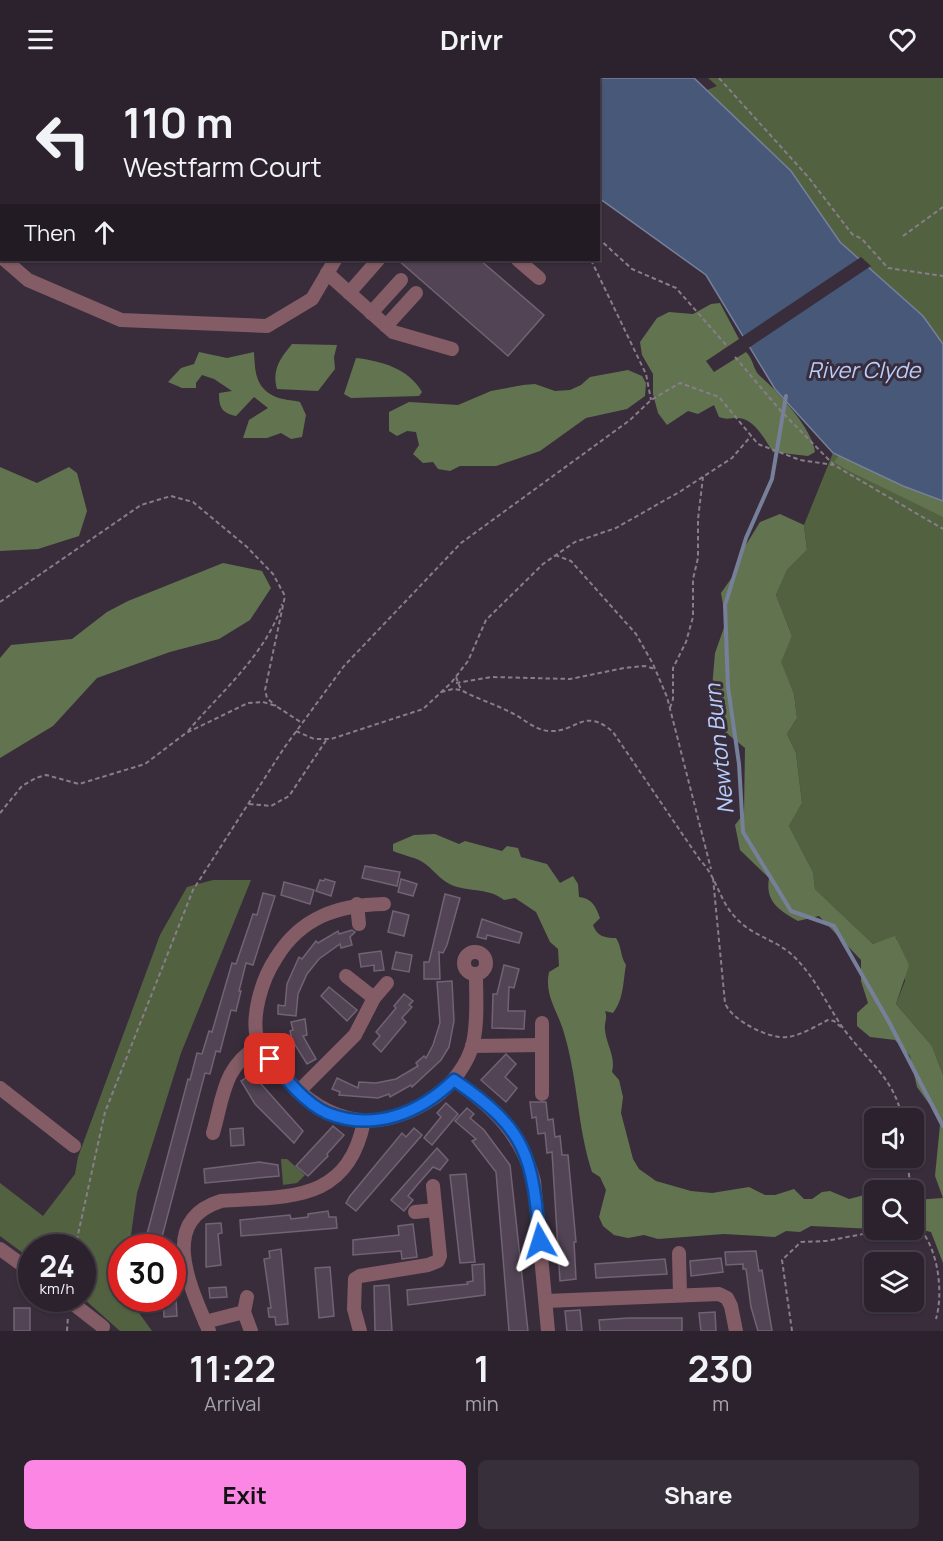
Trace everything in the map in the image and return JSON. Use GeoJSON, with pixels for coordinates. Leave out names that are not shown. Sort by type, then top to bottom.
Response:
{"type":"FeatureCollection","features":[{"type":"Feature","properties":{"kind":"street"},"geometry":{"type":"LineString","coordinates":[[6,261],[28,280],[121,320],[244,326],[267,326],[312,299],[335,261]]}},
{"type":"Feature","properties":{"kind":"street"},"geometry":{"type":"LineString","coordinates":[[349,292],[377,261]]}},
{"type":"Feature","properties":{"kind":"street"},"geometry":{"type":"LineString","coordinates":[[519,261],[540,278]]}},
{"type":"Feature","properties":{"kind":"street"},"geometry":{"type":"LineString","coordinates":[[327,273],[393,332],[452,349]]}},
{"type":"Feature","properties":{"kind":"street"},"geometry":{"type":"LineString","coordinates":[[371,313],[401,280]]}},
{"type":"Feature","properties":{"kind":"street"},"geometry":{"type":"LineString","coordinates":[[386,326],[416,293]]}},
{"type":"Feature","properties":{"kind":"street"},"geometry":{"type":"LineString","coordinates":[[384,904],[357,904],[325,913],[308,922],[283,946],[264,982],[256,1018],[259,1045],[298,1092],[327,1112],[364,1121],[397,1116],[411,1111],[440,1094],[454,1080],[472,1046],[476,1026],[476,975]]}},
{"type":"Feature","properties":{"kind":"street"},"geometry":{"type":"LineString","coordinates":[[357,904],[358,924]]}},
{"type":"Feature","properties":{"kind":"street"},"geometry":{"type":"LineString","coordinates":[[346,976],[374,999]]}},
{"type":"Feature","properties":{"kind":"street"},"geometry":{"type":"LineString","coordinates":[[298,1092],[355,1035],[374,999],[387,982]]}},
{"type":"Feature","properties":{"kind":"street"},"geometry":{"type":"LineString","coordinates":[[542,1023],[540,1045],[542,1094]]}},
{"type":"Feature","properties":{"kind":"street"},"geometry":{"type":"LineString","coordinates":[[213,1133],[232,1067],[243,1055],[259,1045]]}},
{"type":"Feature","properties":{"kind":"street"},"geometry":{"type":"LineString","coordinates":[[472,1046],[540,1045]]}},
{"type":"Feature","properties":{"kind":"street"},"geometry":{"type":"LineString","coordinates":[[454,1080],[503,1119],[527,1157],[534,1181],[548,1331]]}},
{"type":"Feature","properties":{"kind":"street"},"geometry":{"type":"LineString","coordinates":[[0,1088],[74,1146]]}},
{"type":"Feature","properties":{"kind":"street"},"geometry":{"type":"LineString","coordinates":[[244,1312],[207,1326],[187,1276],[184,1241],[191,1218],[210,1204],[221,1201],[292,1196],[313,1191],[331,1181],[346,1167],[360,1145],[364,1121]]}},
{"type":"Feature","properties":{"kind":"street"},"geometry":{"type":"LineString","coordinates":[[360,1331],[354,1309],[355,1279],[360,1276],[428,1265],[438,1261],[440,1256],[433,1186]]}},
{"type":"Feature","properties":{"kind":"street"},"geometry":{"type":"LineString","coordinates":[[415,1212],[435,1210]]}},
{"type":"Feature","properties":{"kind":"street"},"geometry":{"type":"LineString","coordinates":[[0,1249],[18,1262]]}},
{"type":"Feature","properties":{"kind":"street"},"geometry":{"type":"LineString","coordinates":[[679,1253],[680,1296]]}},
{"type":"Feature","properties":{"kind":"street"},"geometry":{"type":"LineString","coordinates":[[546,1300],[719,1294],[727,1298],[731,1306],[736,1331]]}},
{"type":"Feature","properties":{"kind":"street"},"geometry":{"type":"LineString","coordinates":[[247,1297],[244,1312],[251,1331]]}},
{"type":"Feature","properties":{"kind":"street"},"geometry":{"type":"LineString","coordinates":[[83,1312],[105,1329]]}},
{"type":"Feature","properties":{"kind":"path"},"geometry":{"type":"LineString","coordinates":[[720,78],[809,178],[852,234],[862,239],[888,267],[943,277]]}},
{"type":"Feature","properties":{"kind":"path"},"geometry":{"type":"LineString","coordinates":[[903,236],[943,207]]}},
{"type":"Feature","properties":{"kind":"path"},"geometry":{"type":"LineString","coordinates":[[600,240],[632,269],[676,288],[728,346]]}},
{"type":"Feature","properties":{"kind":"path"},"geometry":{"type":"LineString","coordinates":[[591,261],[646,374],[651,400]]}},
{"type":"Feature","properties":{"kind":"path"},"geometry":{"type":"LineString","coordinates":[[735,357],[780,410],[834,465],[943,529]]}},
{"type":"Feature","properties":{"kind":"path"},"geometry":{"type":"LineString","coordinates":[[78,1234],[105,1112],[193,890],[296,731],[344,666],[461,543],[630,420],[651,400],[680,383],[718,397],[758,444],[800,460],[834,465]]}},
{"type":"Feature","properties":{"kind":"path"},"geometry":{"type":"LineString","coordinates":[[296,731],[314,738],[327,739],[390,722],[423,709],[468,661],[486,620],[555,555],[575,542],[616,528],[703,477],[732,458],[752,436]]}},
{"type":"Feature","properties":{"kind":"path"},"geometry":{"type":"LineString","coordinates":[[670,709],[673,699],[673,668],[686,642],[693,617],[693,579],[698,558],[698,519],[703,477]]}},
{"type":"Feature","properties":{"kind":"path"},"geometry":{"type":"LineString","coordinates":[[0,602],[141,505],[171,496],[193,502],[248,547],[273,574],[285,596],[265,690],[267,698],[276,706],[303,723]]}},
{"type":"Feature","properties":{"kind":"path"},"geometry":{"type":"LineString","coordinates":[[555,555],[571,561],[630,626],[645,646],[670,709],[711,872],[720,895],[735,918],[751,931],[778,945],[796,959],[824,994],[843,1029]]}},
{"type":"Feature","properties":{"kind":"path"},"geometry":{"type":"LineString","coordinates":[[186,733],[263,644],[276,624],[285,596]]}},
{"type":"Feature","properties":{"kind":"path"},"geometry":{"type":"LineString","coordinates":[[456,683],[490,677],[570,679],[624,668],[645,666],[656,669]]}},
{"type":"Feature","properties":{"kind":"path"},"geometry":{"type":"LineString","coordinates":[[456,676],[456,683],[461,690]]}},
{"type":"Feature","properties":{"kind":"path"},"geometry":{"type":"LineString","coordinates":[[441,692],[461,690],[514,713],[543,730],[559,730],[584,719],[606,727],[618,739],[700,860],[711,872],[725,1003],[729,1013],[738,1020],[778,1038],[790,1037],[828,1020],[834,1013]]}},
{"type":"Feature","properties":{"kind":"path"},"geometry":{"type":"LineString","coordinates":[[0,813],[22,786],[36,778],[46,775],[79,784],[90,782],[145,764],[186,733],[248,703],[263,702],[276,706]]}},
{"type":"Feature","properties":{"kind":"path"},"geometry":{"type":"LineString","coordinates":[[248,804],[265,807],[289,796],[327,739]]}},
{"type":"Feature","properties":{"kind":"path"},"geometry":{"type":"LineString","coordinates":[[828,1020],[834,1021],[865,1052],[896,1096],[899,1108]]}},
{"type":"Feature","properties":{"kind":"path"},"geometry":{"type":"LineString","coordinates":[[792,1331],[782,1260],[795,1245],[801,1242],[826,1241],[864,1234]]}},
{"type":"Feature","properties":{"kind":"path"},"geometry":{"type":"LineString","coordinates":[[924,1234],[939,1269],[941,1309],[936,1319]]}},
{"type":"Feature","properties":{"kind":"green space"},"geometry":{"type":"Polygon","coordinates":[[[708,78],[943,78],[943,344],[923,316],[840,242],[791,171],[707,90],[717,86],[708,78]]]}},
{"type":"Feature","properties":{"kind":"green space"},"geometry":{"type":"Polygon","coordinates":[[[720,303],[739,339],[706,361],[714,372],[746,352],[758,374],[785,401],[808,432],[815,452],[808,456],[773,452],[749,422],[738,418],[719,417],[714,405],[698,414],[688,411],[667,425],[658,413],[653,394],[653,374],[642,355],[640,342],[657,318],[669,312],[693,314],[711,304],[720,303]]]}},
{"type":"Feature","properties":{"kind":"green space"},"geometry":{"type":"Polygon","coordinates":[[[292,344],[337,345],[334,357],[335,369],[318,391],[277,389],[276,370],[292,344]]]}},
{"type":"Feature","properties":{"kind":"green space"},"geometry":{"type":"Polygon","coordinates":[[[199,352],[227,358],[254,352],[256,372],[264,389],[279,398],[300,402],[306,415],[302,437],[291,439],[281,433],[267,438],[243,438],[249,420],[268,408],[254,397],[236,416],[224,411],[220,402],[219,393],[232,391],[214,379],[202,375],[196,383],[196,388],[182,388],[168,382],[181,368],[194,364],[199,352]]]}},
{"type":"Feature","properties":{"kind":"green space"},"geometry":{"type":"Polygon","coordinates":[[[356,358],[375,361],[402,371],[422,392],[419,396],[351,398],[344,394],[356,358]]]}},
{"type":"Feature","properties":{"kind":"green space"},"geometry":{"type":"Polygon","coordinates":[[[628,370],[642,376],[646,383],[645,396],[627,409],[586,418],[540,451],[496,466],[460,466],[450,471],[438,469],[433,462],[423,463],[413,454],[419,445],[416,432],[407,431],[397,436],[389,431],[389,412],[409,402],[458,405],[491,391],[535,384],[555,391],[570,390],[581,385],[590,377],[628,370]]]}},
{"type":"Feature","properties":{"kind":"green space"},"geometry":{"type":"Polygon","coordinates":[[[833,453],[903,486],[943,501],[943,1075],[932,1046],[896,1004],[905,981],[896,937],[873,944],[815,889],[813,872],[789,826],[802,803],[796,753],[787,734],[797,718],[794,694],[780,662],[792,636],[776,595],[787,570],[807,550],[804,525],[833,453]]]}},
{"type":"Feature","properties":{"kind":"green space"},"geometry":{"type":"Polygon","coordinates":[[[839,455],[903,486],[943,501],[943,517],[845,469],[834,462],[839,455]]]}},
{"type":"Feature","properties":{"kind":"green space"},"geometry":{"type":"Polygon","coordinates":[[[0,467],[37,483],[69,467],[77,473],[87,511],[79,536],[38,549],[0,551],[0,467]]]}},
{"type":"Feature","properties":{"kind":"green space"},"geometry":{"type":"Polygon","coordinates":[[[780,514],[804,525],[807,550],[787,570],[776,595],[792,636],[781,662],[794,694],[797,718],[787,734],[796,753],[802,803],[789,826],[813,872],[815,889],[873,944],[895,936],[909,965],[896,1004],[932,1046],[943,1075],[943,1198],[935,1176],[940,1125],[930,1105],[917,1087],[910,1056],[895,1040],[870,1037],[857,1026],[857,1013],[868,1003],[861,981],[861,960],[819,916],[798,921],[779,909],[769,893],[769,878],[740,850],[735,825],[744,813],[745,748],[725,732],[714,705],[712,688],[715,653],[726,622],[721,593],[733,576],[744,548],[760,522],[780,514]]]}},
{"type":"Feature","properties":{"kind":"green space"},"geometry":{"type":"Polygon","coordinates":[[[223,563],[262,571],[271,588],[250,620],[219,639],[170,652],[97,678],[53,726],[0,758],[0,658],[11,645],[72,639],[107,612],[128,601],[223,563]]]}},
{"type":"Feature","properties":{"kind":"green space"},"geometry":{"type":"Polygon","coordinates":[[[435,834],[459,844],[465,841],[502,851],[507,846],[518,848],[521,857],[547,864],[560,883],[573,876],[578,884],[579,897],[590,901],[600,918],[593,925],[597,932],[605,937],[616,938],[626,965],[617,1008],[613,1013],[605,1011],[605,1030],[613,1061],[612,1072],[619,1080],[623,1097],[621,1113],[633,1159],[639,1169],[656,1181],[691,1191],[712,1193],[749,1187],[765,1195],[775,1195],[794,1189],[804,1199],[812,1199],[822,1192],[830,1191],[849,1199],[864,1195],[864,1229],[811,1226],[800,1232],[786,1231],[775,1237],[724,1234],[658,1239],[644,1235],[628,1238],[614,1235],[603,1226],[599,1217],[606,1190],[600,1177],[592,1172],[587,1155],[569,1050],[548,989],[549,972],[559,966],[558,949],[550,942],[536,912],[515,898],[504,900],[486,892],[454,886],[421,861],[393,851],[393,844],[414,835],[435,834]]]}},
{"type":"Feature","properties":{"kind":"green space"},"geometry":{"type":"Polygon","coordinates":[[[213,880],[251,880],[181,1053],[137,1193],[131,1234],[108,1234],[108,1312],[138,1312],[152,1331],[120,1331],[96,1310],[96,1234],[18,1234],[18,1249],[0,1236],[0,1183],[43,1216],[75,1174],[78,1157],[160,935],[187,887],[213,880]]]}},
{"type":"Feature","properties":{"kind":"green space"},"geometry":{"type":"Polygon","coordinates":[[[281,1159],[287,1159],[305,1175],[297,1183],[283,1185],[281,1159]]]}},
{"type":"Feature","properties":{"kind":"green space"},"geometry":{"type":"Polygon","coordinates":[[[943,1198],[943,1263],[931,1232],[924,1230],[924,1199],[943,1198]]]}},
{"type":"Feature","properties":{"kind":"water","name":"River Clyde"},"geometry":{"type":"Polygon","coordinates":[[[600,78],[694,78],[791,171],[840,242],[923,316],[943,344],[943,501],[903,486],[833,453],[775,389],[706,275],[600,199],[600,78]]]}},
{"type":"Feature","properties":{"kind":"pier"},"geometry":{"type":"Polygon","coordinates":[[[861,257],[871,266],[747,349],[740,338],[861,257]]]}},
{"type":"Feature","properties":{"kind":"building"},"geometry":{"type":"Polygon","coordinates":[[[399,261],[481,261],[544,315],[508,356],[399,261]]]}},
{"type":"Feature","properties":{"kind":"building"},"geometry":{"type":"Polygon","coordinates":[[[365,866],[400,872],[397,886],[362,878],[365,866]]]}},
{"type":"Feature","properties":{"kind":"building"},"geometry":{"type":"Polygon","coordinates":[[[401,879],[417,884],[413,896],[398,892],[401,879]]]}},
{"type":"Feature","properties":{"kind":"building"},"geometry":{"type":"Polygon","coordinates":[[[320,880],[335,882],[331,896],[316,891],[320,880]]]}},
{"type":"Feature","properties":{"kind":"building"},"geometry":{"type":"Polygon","coordinates":[[[284,882],[314,890],[310,904],[281,895],[284,882]]]}},
{"type":"Feature","properties":{"kind":"building"},"geometry":{"type":"Polygon","coordinates":[[[263,893],[275,896],[253,965],[246,963],[236,1011],[231,1010],[220,1052],[216,1051],[210,1074],[205,1073],[163,1234],[147,1234],[188,1079],[190,1080],[197,1053],[202,1054],[209,1031],[212,1032],[232,963],[236,964],[253,914],[257,915],[263,893]]]}},
{"type":"Feature","properties":{"kind":"building"},"geometry":{"type":"Polygon","coordinates":[[[445,894],[460,898],[447,945],[443,953],[439,952],[440,979],[424,979],[424,962],[429,962],[445,894]]]}},
{"type":"Feature","properties":{"kind":"building"},"geometry":{"type":"Polygon","coordinates":[[[393,911],[409,915],[404,936],[388,932],[393,911]]]}},
{"type":"Feature","properties":{"kind":"building"},"geometry":{"type":"Polygon","coordinates":[[[482,919],[522,933],[519,943],[487,935],[486,939],[477,937],[482,919]]]}},
{"type":"Feature","properties":{"kind":"building"},"geometry":{"type":"Polygon","coordinates":[[[352,930],[355,932],[350,937],[352,945],[341,948],[340,944],[319,959],[307,974],[298,994],[296,1016],[278,1014],[278,1005],[285,1006],[287,984],[299,957],[302,959],[316,941],[318,943],[338,931],[339,934],[352,930]]]}},
{"type":"Feature","properties":{"kind":"building"},"geometry":{"type":"Polygon","coordinates":[[[381,951],[384,970],[374,971],[374,965],[361,967],[359,954],[381,951]]]}},
{"type":"Feature","properties":{"kind":"building"},"geometry":{"type":"Polygon","coordinates":[[[396,952],[412,955],[409,972],[392,969],[396,952]]]}},
{"type":"Feature","properties":{"kind":"building"},"geometry":{"type":"Polygon","coordinates":[[[504,965],[519,969],[514,988],[509,987],[508,1011],[525,1011],[524,1029],[492,1028],[493,994],[497,994],[504,965]]]}},
{"type":"Feature","properties":{"kind":"building"},"geometry":{"type":"Polygon","coordinates":[[[452,981],[454,1021],[449,1047],[441,1060],[412,1087],[411,1085],[390,1097],[389,1094],[378,1098],[339,1095],[340,1092],[332,1089],[337,1078],[358,1088],[359,1082],[376,1083],[396,1079],[418,1066],[416,1063],[424,1056],[426,1058],[433,1045],[440,1023],[437,982],[452,981]]]}},
{"type":"Feature","properties":{"kind":"building"},"geometry":{"type":"Polygon","coordinates":[[[329,987],[357,1010],[347,1021],[321,996],[329,987]]]}},
{"type":"Feature","properties":{"kind":"building"},"geometry":{"type":"Polygon","coordinates":[[[404,994],[413,1001],[409,1005],[412,1007],[402,1018],[406,1022],[381,1052],[373,1044],[380,1036],[376,1032],[396,1008],[394,1006],[404,994]]]}},
{"type":"Feature","properties":{"kind":"building"},"geometry":{"type":"Polygon","coordinates":[[[305,1019],[307,1035],[303,1036],[316,1059],[307,1064],[292,1040],[290,1031],[293,1030],[291,1022],[305,1019]]]}},
{"type":"Feature","properties":{"kind":"building"},"geometry":{"type":"Polygon","coordinates":[[[506,1054],[516,1064],[505,1077],[517,1088],[506,1102],[481,1080],[506,1054]]]}},
{"type":"Feature","properties":{"kind":"building"},"geometry":{"type":"Polygon","coordinates":[[[252,1074],[303,1131],[294,1143],[255,1104],[241,1081],[252,1074]]]}},
{"type":"Feature","properties":{"kind":"building"},"geometry":{"type":"Polygon","coordinates":[[[530,1102],[546,1102],[548,1120],[553,1119],[555,1137],[560,1136],[562,1155],[568,1155],[576,1242],[574,1242],[576,1279],[560,1281],[552,1152],[547,1153],[545,1133],[538,1134],[536,1117],[532,1118],[530,1102]]]}},
{"type":"Feature","properties":{"kind":"building"},"geometry":{"type":"Polygon","coordinates":[[[446,1103],[458,1114],[432,1145],[424,1138],[441,1117],[437,1113],[446,1103]]]}},
{"type":"Feature","properties":{"kind":"building"},"geometry":{"type":"Polygon","coordinates":[[[467,1108],[474,1114],[470,1118],[484,1130],[510,1165],[528,1331],[509,1331],[496,1172],[472,1141],[476,1139],[455,1121],[467,1108]]]}},
{"type":"Feature","properties":{"kind":"building"},"geometry":{"type":"Polygon","coordinates":[[[333,1126],[344,1135],[327,1154],[328,1156],[308,1176],[296,1166],[333,1126]]]}},
{"type":"Feature","properties":{"kind":"building"},"geometry":{"type":"Polygon","coordinates":[[[243,1128],[244,1145],[231,1146],[230,1129],[243,1128]]]}},
{"type":"Feature","properties":{"kind":"building"},"geometry":{"type":"Polygon","coordinates":[[[414,1128],[422,1135],[356,1211],[346,1203],[350,1196],[402,1133],[406,1137],[414,1128]]]}},
{"type":"Feature","properties":{"kind":"building"},"geometry":{"type":"Polygon","coordinates":[[[437,1148],[448,1160],[440,1170],[433,1167],[418,1184],[408,1196],[413,1200],[404,1211],[391,1200],[437,1148]]]}},
{"type":"Feature","properties":{"kind":"building"},"geometry":{"type":"Polygon","coordinates":[[[259,1162],[278,1165],[279,1176],[205,1183],[204,1169],[259,1162]]]}},
{"type":"Feature","properties":{"kind":"building"},"geometry":{"type":"Polygon","coordinates":[[[466,1174],[475,1262],[460,1263],[450,1175],[466,1174]]]}},
{"type":"Feature","properties":{"kind":"building"},"geometry":{"type":"Polygon","coordinates":[[[328,1211],[329,1217],[336,1217],[337,1228],[241,1236],[240,1220],[290,1215],[291,1219],[328,1211]]]}},
{"type":"Feature","properties":{"kind":"building"},"geometry":{"type":"Polygon","coordinates":[[[221,1223],[222,1233],[218,1234],[221,1265],[206,1267],[206,1224],[221,1223]]]}},
{"type":"Feature","properties":{"kind":"building"},"geometry":{"type":"Polygon","coordinates":[[[413,1224],[417,1257],[402,1259],[401,1251],[353,1255],[353,1240],[399,1235],[398,1226],[413,1224]]]}},
{"type":"Feature","properties":{"kind":"building"},"geometry":{"type":"Polygon","coordinates":[[[281,1249],[288,1324],[276,1325],[275,1317],[269,1317],[268,1308],[271,1308],[264,1259],[270,1258],[269,1251],[281,1249]]]}},
{"type":"Feature","properties":{"kind":"building"},"geometry":{"type":"Polygon","coordinates":[[[756,1251],[759,1271],[762,1270],[772,1331],[758,1331],[751,1307],[746,1269],[743,1269],[743,1264],[726,1265],[725,1252],[756,1251]]]}},
{"type":"Feature","properties":{"kind":"building"},"geometry":{"type":"Polygon","coordinates":[[[721,1258],[723,1272],[691,1276],[690,1261],[721,1258]]]}},
{"type":"Feature","properties":{"kind":"building"},"geometry":{"type":"Polygon","coordinates":[[[665,1259],[667,1274],[596,1278],[595,1264],[665,1259]]]}},
{"type":"Feature","properties":{"kind":"building"},"geometry":{"type":"Polygon","coordinates":[[[484,1264],[485,1295],[408,1305],[407,1290],[468,1284],[467,1282],[473,1281],[472,1265],[484,1264]]]}},
{"type":"Feature","properties":{"kind":"building"},"geometry":{"type":"Polygon","coordinates":[[[330,1267],[334,1316],[319,1318],[315,1268],[330,1267]]]}},
{"type":"Feature","properties":{"kind":"building"},"geometry":{"type":"Polygon","coordinates":[[[389,1285],[392,1331],[375,1331],[374,1286],[389,1285]]]}},
{"type":"Feature","properties":{"kind":"building"},"geometry":{"type":"Polygon","coordinates":[[[226,1287],[227,1297],[210,1298],[209,1288],[226,1287]]]}},
{"type":"Feature","properties":{"kind":"building"},"geometry":{"type":"Polygon","coordinates":[[[14,1308],[18,1308],[18,1312],[30,1312],[30,1331],[14,1331],[14,1308]]]}},
{"type":"Feature","properties":{"kind":"building"},"geometry":{"type":"Polygon","coordinates":[[[580,1310],[582,1331],[567,1331],[565,1311],[580,1310]]]}},
{"type":"Feature","properties":{"kind":"building"},"geometry":{"type":"Polygon","coordinates":[[[164,1312],[177,1312],[177,1316],[164,1317],[164,1312]]]}},
{"type":"Feature","properties":{"kind":"building"},"geometry":{"type":"Polygon","coordinates":[[[715,1312],[716,1331],[701,1331],[699,1313],[715,1312]]]}},
{"type":"Feature","properties":{"kind":"building"},"geometry":{"type":"Polygon","coordinates":[[[682,1318],[682,1331],[600,1331],[599,1320],[682,1318]]]}},
{"type":"Feature","properties":{"kind":"waterway","name":"Newton Burn"},"geometry":{"type":"LineString","coordinates":[[786,396],[772,479],[746,538],[725,605],[728,687],[739,764],[743,832],[791,911],[834,926],[889,1022],[943,1126]]}},
{"type":"Feature","properties":{"kind":"route"},"geometry":{"type":"LineString","coordinates":[[270,1059],[298,1092],[327,1112],[364,1121],[397,1116],[411,1111],[440,1094],[454,1080],[489,1106],[503,1119],[517,1138],[527,1157],[534,1181],[540,1241]]}}]}
